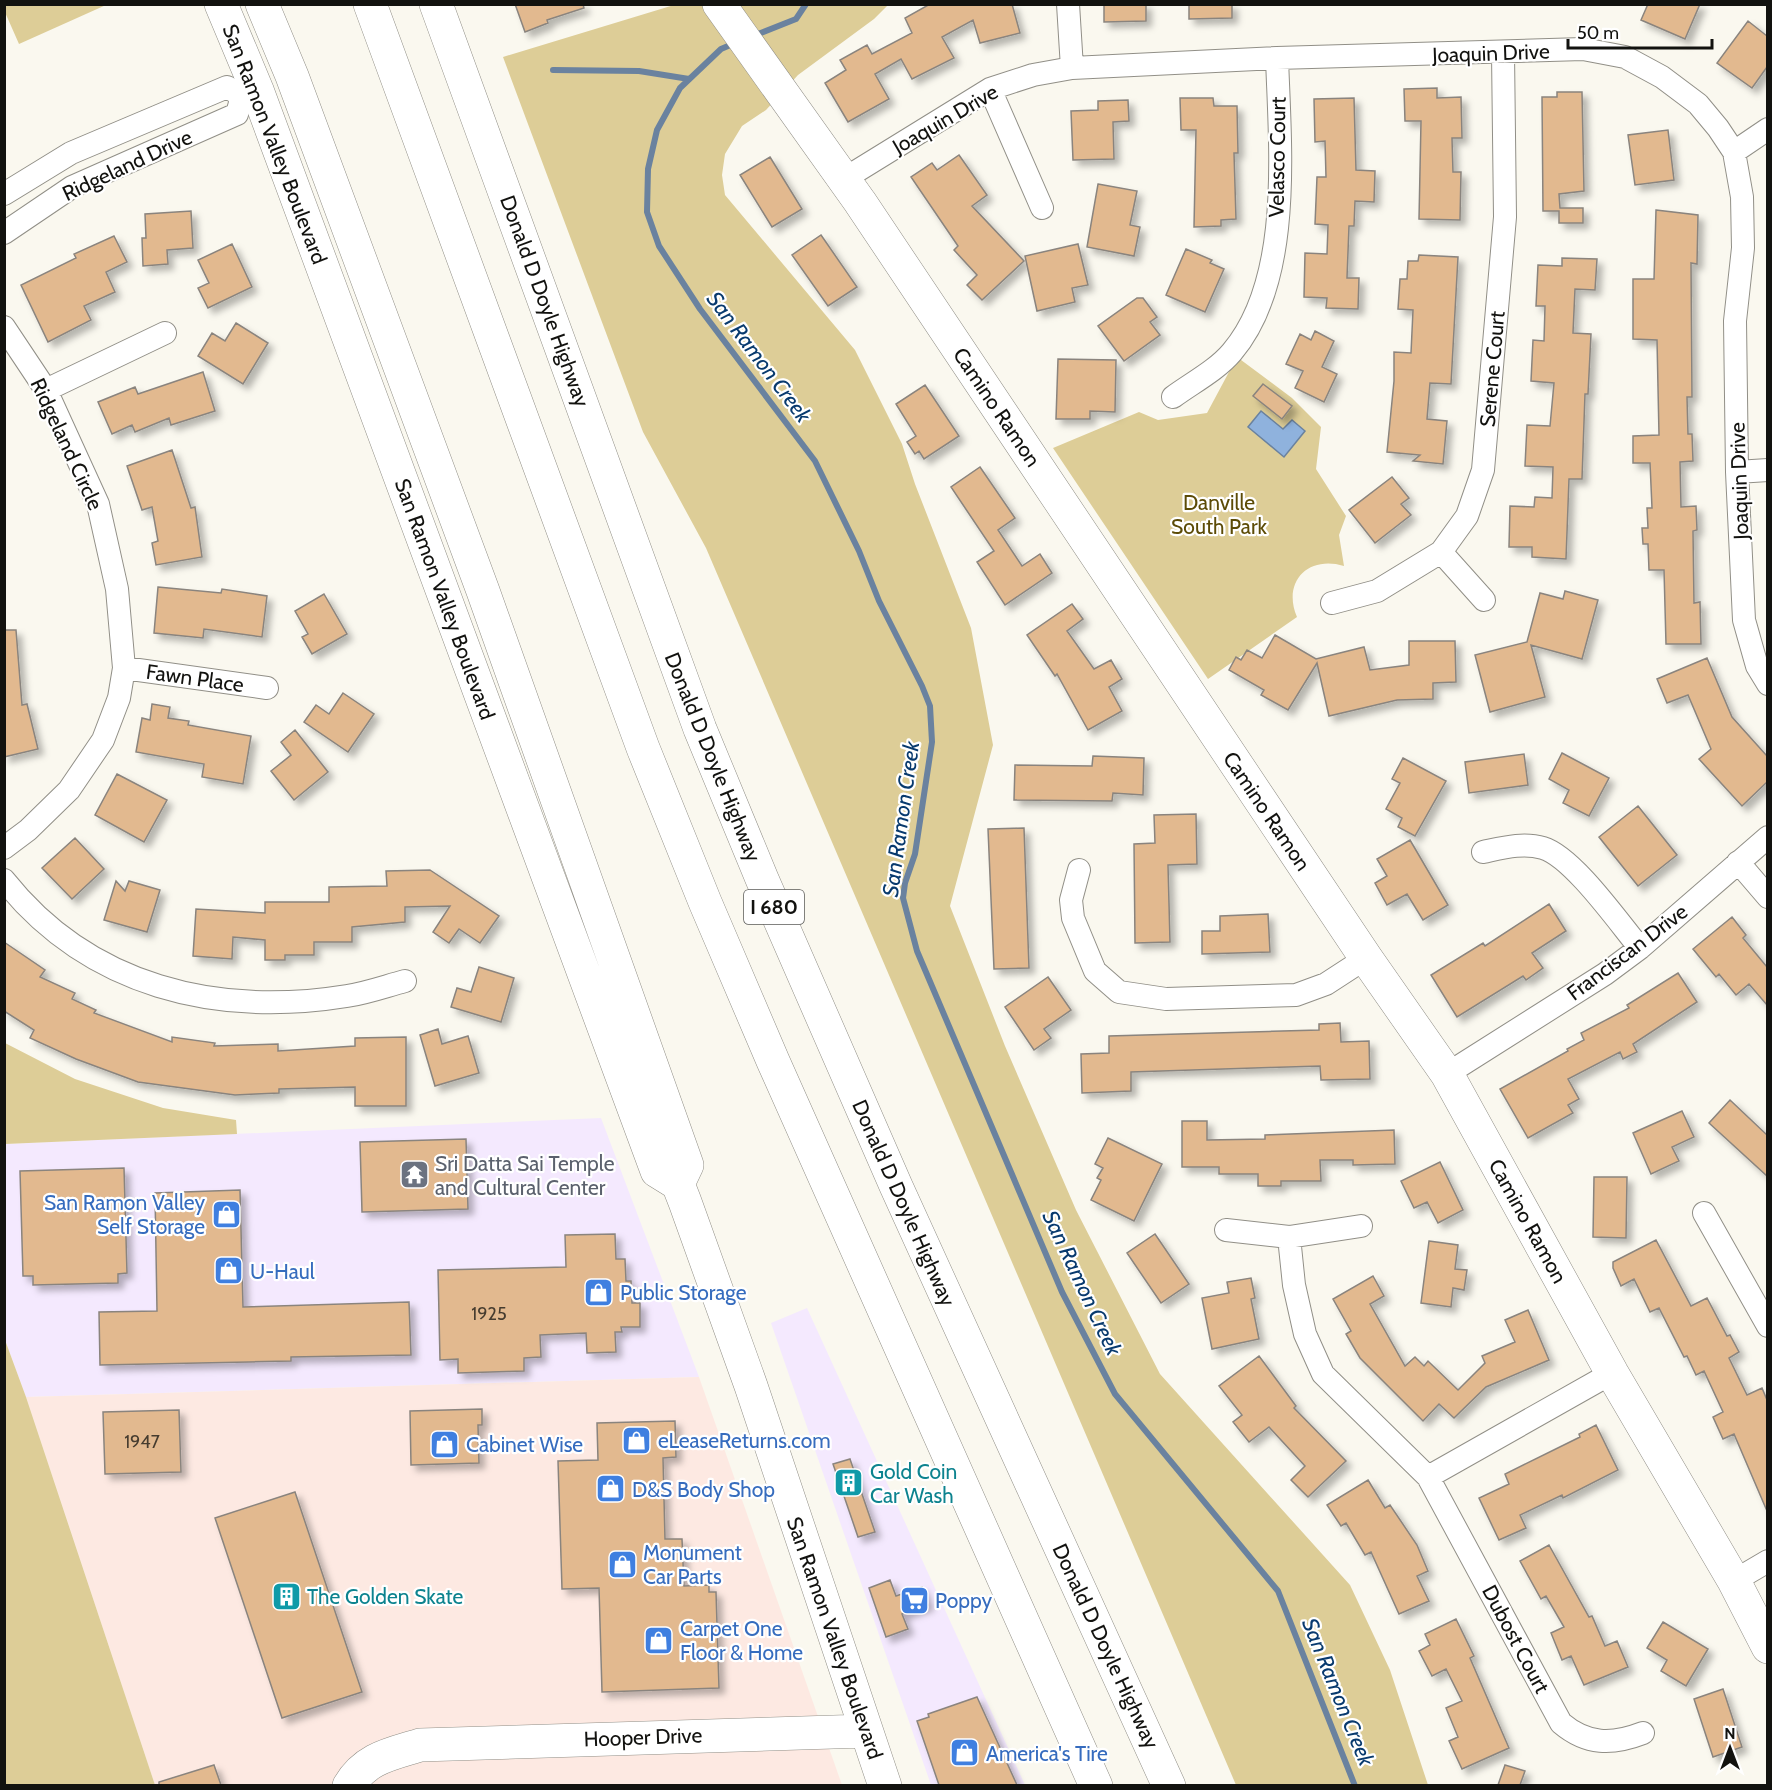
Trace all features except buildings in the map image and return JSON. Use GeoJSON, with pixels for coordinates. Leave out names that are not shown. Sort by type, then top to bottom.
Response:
{"type":"FeatureCollection","features":[{"type":"Feature","properties":{"kind":"main road","name":"San Ramon Valley Boulevard"},"geometry":{"type":"LineString","coordinates":[[221,4],[250,93],[657,1171],[678,1184],[751,1386],[885,1785]]}},
{"type":"Feature","properties":{"kind":"main road","name":"San Ramon Valley Boulevard"},"geometry":{"type":"LineString","coordinates":[[262,4],[292,76],[476,569],[687,1165],[678,1184]]}},
{"type":"Feature","properties":{"kind":"main road","name":"I 680"},"geometry":{"type":"LineString","coordinates":[[370,4],[639,737],[696,880],[778,1072],[1096,1785]]}},
{"type":"Feature","properties":{"kind":"main road","name":"Donald D Doyle Highway"},"geometry":{"type":"LineString","coordinates":[[436,4],[565,351],[684,686],[758,869],[896,1186],[1170,1785]]}},
{"type":"Feature","properties":{"kind":"main road","name":"Camino Ramon"},"geometry":{"type":"LineString","coordinates":[[726,14],[844,179],[1366,958],[1447,1074],[1612,1373],[1734,1581],[1767,1647]]}},
{"type":"Feature","properties":{"kind":"main road","name":"Hooper Drive"},"geometry":{"type":"LineString","coordinates":[[349,1785],[358,1771],[374,1760],[420,1744],[866,1731]]}},
{"type":"Feature","properties":{"kind":"street"},"geometry":{"type":"LineString","coordinates":[[1068,4],[1072,68]]}},
{"type":"Feature","properties":{"kind":"street","name":"Joaquin Drive"},"geometry":{"type":"LineString","coordinates":[[844,179],[990,89],[1033,75],[1072,68],[1277,58],[1583,50],[1625,57],[1662,77],[1698,104],[1734,152],[1742,197],[1743,248],[1735,321],[1737,472],[1744,620],[1757,666],[1767,684]]}},
{"type":"Feature","properties":{"kind":"street","name":"Serene Court"},"geometry":{"type":"LineString","coordinates":[[1332,603],[1377,591],[1442,552],[1467,516],[1483,470],[1505,218],[1503,53]]}},
{"type":"Feature","properties":{"kind":"street","name":"Velasco Court"},"geometry":{"type":"LineString","coordinates":[[1173,397],[1230,354],[1251,326],[1262,298],[1281,197],[1277,58]]}},
{"type":"Feature","properties":{"kind":"street"},"geometry":{"type":"LineString","coordinates":[[250,93],[292,76]]}},
{"type":"Feature","properties":{"kind":"street","name":"Ridgeland Drive"},"geometry":{"type":"LineString","coordinates":[[4,194],[71,153],[227,87],[250,93],[237,114],[72,187],[4,233]]}},
{"type":"Feature","properties":{"kind":"street"},"geometry":{"type":"LineString","coordinates":[[990,89],[1042,208]]}},
{"type":"Feature","properties":{"kind":"street"},"geometry":{"type":"LineString","coordinates":[[1734,152],[1767,129]]}},
{"type":"Feature","properties":{"kind":"street","name":"Ridgeland Circle"},"geometry":{"type":"LineString","coordinates":[[4,327],[46,390],[98,504],[117,589],[124,668],[119,698],[103,740],[69,790],[28,830],[4,848]]}},
{"type":"Feature","properties":{"kind":"street"},"geometry":{"type":"LineString","coordinates":[[46,390],[165,333]]}},
{"type":"Feature","properties":{"kind":"street"},"geometry":{"type":"LineString","coordinates":[[1737,472],[1767,471]]}},
{"type":"Feature","properties":{"kind":"street"},"geometry":{"type":"LineString","coordinates":[[1442,552],[1484,600]]}},
{"type":"Feature","properties":{"kind":"street","name":"Fawn Place"},"geometry":{"type":"LineString","coordinates":[[124,668],[267,688]]}},
{"type":"Feature","properties":{"kind":"street","name":"Franciscan Drive"},"geometry":{"type":"LineString","coordinates":[[1447,1074],[1605,974],[1640,948],[1767,837]]}},
{"type":"Feature","properties":{"kind":"street"},"geometry":{"type":"LineString","coordinates":[[1483,852],[1513,846],[1544,848],[1570,865],[1640,948]]}},
{"type":"Feature","properties":{"kind":"street"},"geometry":{"type":"LineString","coordinates":[[1738,862],[1767,897]]}},
{"type":"Feature","properties":{"kind":"street"},"geometry":{"type":"LineString","coordinates":[[1079,870],[1071,900],[1073,918],[1095,971],[1119,992],[1166,999],[1296,995],[1326,984],[1366,958]]}},
{"type":"Feature","properties":{"kind":"street"},"geometry":{"type":"LineString","coordinates":[[4,880],[22,903],[75,946],[129,977],[196,997],[254,1002],[317,1000],[350,995],[405,981]]}},
{"type":"Feature","properties":{"kind":"street"},"geometry":{"type":"LineString","coordinates":[[1704,1213],[1767,1326]]}},
{"type":"Feature","properties":{"kind":"street"},"geometry":{"type":"LineString","coordinates":[[1226,1230],[1289,1237],[1361,1226]]}},
{"type":"Feature","properties":{"kind":"street","name":"Dubost Court"},"geometry":{"type":"LineString","coordinates":[[1289,1237],[1294,1285],[1305,1334],[1323,1374],[1428,1477],[1561,1723],[1575,1735],[1597,1741],[1620,1742],[1643,1733]]}},
{"type":"Feature","properties":{"kind":"street"},"geometry":{"type":"LineString","coordinates":[[1428,1477],[1612,1373]]}},
{"type":"Feature","properties":{"kind":"street"},"geometry":{"type":"LineString","coordinates":[[1734,1581],[1767,1561]]}},
{"type":"Feature","properties":{"kind":"shaded area"},"geometry":{"type":"Polygon","coordinates":[[[601,1118],[699,1377],[26,1397],[5,1340],[5,1144],[601,1118]]]}},
{"type":"Feature","properties":{"kind":"shaded area"},"geometry":{"type":"Polygon","coordinates":[[[807,1308],[1025,1785],[931,1785],[771,1323],[807,1308]]]}},
{"type":"Feature","properties":{"kind":"shaded area"},"geometry":{"type":"Polygon","coordinates":[[[699,1377],[842,1785],[155,1785],[26,1397],[699,1377]]]}},
{"type":"Feature","properties":{"kind":"green space"},"geometry":{"type":"Polygon","coordinates":[[[5,5],[106,5],[19,44],[4,10],[5,5]]]}},
{"type":"Feature","properties":{"kind":"green space"},"geometry":{"type":"Polygon","coordinates":[[[674,5],[888,5],[874,19],[798,75],[766,110],[742,126],[725,154],[722,175],[725,195],[855,350],[902,444],[915,484],[971,628],[993,745],[950,906],[1005,1046],[1076,1210],[1160,1374],[1350,1585],[1390,1670],[1428,1785],[1236,1785],[706,548],[643,432],[503,57],[674,5]]]}},
{"type":"Feature","properties":{"kind":"green space","name":"Danville South Park"},"geometry":{"type":"Polygon","coordinates":[[[1237,357],[1292,398],[1321,427],[1316,469],[1346,516],[1339,535],[1344,566],[1319,564],[1301,574],[1293,593],[1293,604],[1297,617],[1208,679],[1053,448],[1139,412],[1158,420],[1207,413],[1237,357]]]}},
{"type":"Feature","properties":{"kind":"green space"},"geometry":{"type":"Polygon","coordinates":[[[5,1043],[75,1079],[163,1108],[236,1120],[237,1134],[5,1144],[5,1043]]]}},
{"type":"Feature","properties":{"kind":"green space"},"geometry":{"type":"Polygon","coordinates":[[[5,1340],[26,1397],[155,1785],[5,1785],[5,1340]]]}},
{"type":"Feature","properties":{"kind":"water"},"geometry":{"type":"Polygon","coordinates":[[[1261,411],[1283,429],[1292,420],[1305,431],[1284,457],[1248,427],[1261,411]]]}},
{"type":"Feature","properties":{"kind":"waterway","name":"San Ramon Creek"},"geometry":{"type":"LineString","coordinates":[[753,36],[796,19],[806,4]]}},
{"type":"Feature","properties":{"kind":"waterway","name":"San Ramon Creek"},"geometry":{"type":"LineString","coordinates":[[735,43],[721,49],[680,88],[657,130],[648,169],[647,212],[659,246],[700,309],[815,461],[930,706],[932,742],[915,854],[905,883],[903,898],[917,951],[1062,1292],[1115,1394],[1278,1591],[1355,1786]]}},
{"type":"Feature","properties":{"kind":"waterway"},"geometry":{"type":"LineString","coordinates":[[553,70],[639,71],[689,79]]}},
{"type":"Feature","properties":{"kind":"place","name":"Sri Datta Sai Temple and Cultural Center"},"geometry":{"type":"Point","coordinates":[414,1175]}},
{"type":"Feature","properties":{"kind":"place","name":"San Ramon Valley Self Storage"},"geometry":{"type":"Point","coordinates":[226,1214]}},
{"type":"Feature","properties":{"kind":"place","name":"U-Haul"},"geometry":{"type":"Point","coordinates":[229,1271]}},
{"type":"Feature","properties":{"kind":"place","name":"Public Storage"},"geometry":{"type":"Point","coordinates":[599,1292]}},
{"type":"Feature","properties":{"kind":"place","name":"eLeaseReturns.com"},"geometry":{"type":"Point","coordinates":[637,1440]}},
{"type":"Feature","properties":{"kind":"place","name":"Cabinet Wise"},"geometry":{"type":"Point","coordinates":[445,1444]}},
{"type":"Feature","properties":{"kind":"place","name":"Gold Coin Car Wash"},"geometry":{"type":"Point","coordinates":[849,1483]}},
{"type":"Feature","properties":{"kind":"place","name":"D&S Body Shop"},"geometry":{"type":"Point","coordinates":[611,1489]}},
{"type":"Feature","properties":{"kind":"place","name":"Monument Car Parts"},"geometry":{"type":"Point","coordinates":[622,1564]}},
{"type":"Feature","properties":{"kind":"place","name":"The Golden Skate"},"geometry":{"type":"Point","coordinates":[286,1596]}},
{"type":"Feature","properties":{"kind":"place","name":"Poppy"},"geometry":{"type":"Point","coordinates":[914,1600]}},
{"type":"Feature","properties":{"kind":"place","name":"Carpet One Floor & Home"},"geometry":{"type":"Point","coordinates":[659,1640]}},
{"type":"Feature","properties":{"kind":"place","name":"America's Tire"},"geometry":{"type":"Point","coordinates":[965,1753]}}]}
